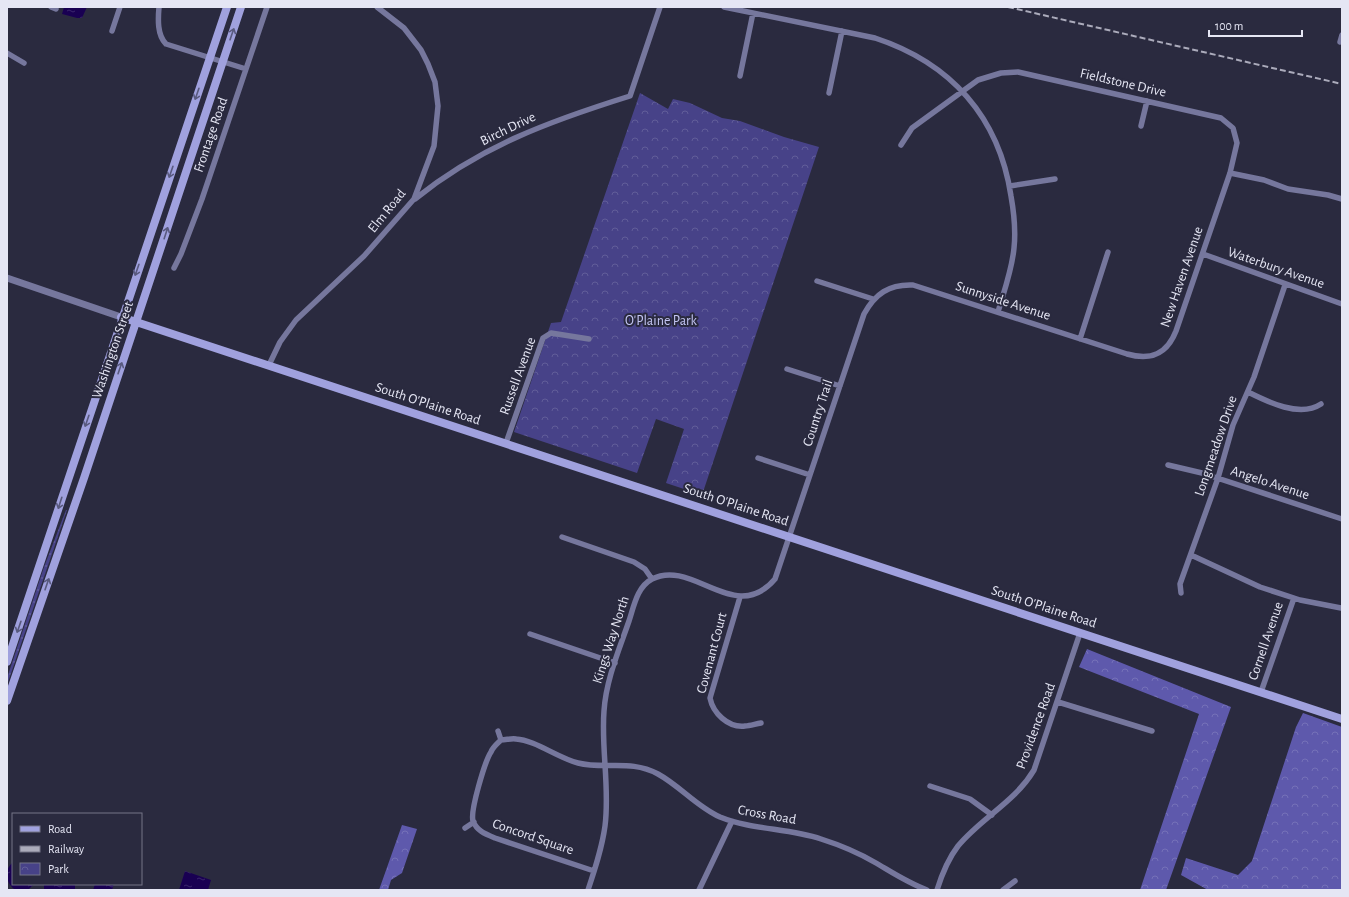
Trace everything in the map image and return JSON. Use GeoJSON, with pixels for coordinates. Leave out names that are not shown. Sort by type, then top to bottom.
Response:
{"type":"FeatureCollection","features":[{"type":"Feature","properties":{"kind":"main road","name":"Washington Street"},"geometry":{"type":"LineString","coordinates":[[7,662],[121,317],[227,7]]}},
{"type":"Feature","properties":{"kind":"main road","name":"Washington Street"},"geometry":{"type":"LineString","coordinates":[[7,700],[136,322],[241,7]]}},
{"type":"Feature","properties":{"kind":"main road","name":"South O'Plaine Road"},"geometry":{"type":"LineString","coordinates":[[121,317],[1342,719]]}},
{"type":"Feature","properties":{"kind":"street"},"geometry":{"type":"LineString","coordinates":[[112,31],[120,7]]}},
{"type":"Feature","properties":{"kind":"street"},"geometry":{"type":"LineString","coordinates":[[159,7],[161,39],[166,44],[246,69]]}},
{"type":"Feature","properties":{"kind":"street","name":"Frontage Road"},"geometry":{"type":"LineString","coordinates":[[174,268],[181,254],[202,199],[267,7]]}},
{"type":"Feature","properties":{"kind":"street","name":"Elm Road"},"geometry":{"type":"LineString","coordinates":[[269,365],[280,342],[296,320],[364,256],[414,199],[431,157],[436,136],[438,112],[436,87],[428,64],[421,50],[397,21],[377,7]]}},
{"type":"Feature","properties":{"kind":"street","name":"Birch Drive"},"geometry":{"type":"LineString","coordinates":[[414,199],[459,167],[502,143],[558,119],[630,96],[660,7]]}},
{"type":"Feature","properties":{"kind":"street"},"geometry":{"type":"LineString","coordinates":[[724,7],[875,38],[906,49],[938,69],[962,90],[979,112],[993,135],[1004,161],[1010,186],[1015,223],[1015,247],[1009,275],[998,312]]}},
{"type":"Feature","properties":{"kind":"street"},"geometry":{"type":"LineString","coordinates":[[740,76],[753,13]]}},
{"type":"Feature","properties":{"kind":"street"},"geometry":{"type":"LineString","coordinates":[[829,93],[842,31]]}},
{"type":"Feature","properties":{"kind":"street"},"geometry":{"type":"LineString","coordinates":[[1340,42],[1342,35]]}},
{"type":"Feature","properties":{"kind":"street"},"geometry":{"type":"LineString","coordinates":[[7,53],[24,63]]}},
{"type":"Feature","properties":{"kind":"street","name":"Fieldstone Drive"},"geometry":{"type":"LineString","coordinates":[[901,145],[912,128],[962,90],[986,77],[1001,73],[1018,72],[1147,100],[1221,118],[1233,128],[1237,143],[1230,173]]}},
{"type":"Feature","properties":{"kind":"street"},"geometry":{"type":"LineString","coordinates":[[1140,126],[1147,100]]}},
{"type":"Feature","properties":{"kind":"street"},"geometry":{"type":"LineString","coordinates":[[1230,173],[1264,180],[1288,189],[1342,199]]}},
{"type":"Feature","properties":{"kind":"street","name":"New Haven Avenue"},"geometry":{"type":"LineString","coordinates":[[1127,354],[1143,358],[1154,356],[1169,346],[1176,331],[1230,173]]}},
{"type":"Feature","properties":{"kind":"street"},"geometry":{"type":"LineString","coordinates":[[1010,186],[1054,179]]}},
{"type":"Feature","properties":{"kind":"street"},"geometry":{"type":"LineString","coordinates":[[1080,339],[1108,252]]}},
{"type":"Feature","properties":{"kind":"street","name":"Waterbury Avenue"},"geometry":{"type":"LineString","coordinates":[[1203,254],[1285,285],[1342,304]]}},
{"type":"Feature","properties":{"kind":"street"},"geometry":{"type":"LineString","coordinates":[[7,278],[121,317]]}},
{"type":"Feature","properties":{"kind":"street"},"geometry":{"type":"LineString","coordinates":[[817,281],[873,299]]}},
{"type":"Feature","properties":{"kind":"street","name":"Sunnyside Avenue"},"geometry":{"type":"LineString","coordinates":[[873,299],[885,290],[894,286],[913,285],[1127,354]]}},
{"type":"Feature","properties":{"kind":"street","name":"Longmeadow Drive"},"geometry":{"type":"LineString","coordinates":[[1181,593],[1180,584],[1218,478],[1233,425],[1248,392],[1285,285]]}},
{"type":"Feature","properties":{"kind":"street","name":"Country Trail"},"geometry":{"type":"LineString","coordinates":[[790,536],[864,314],[873,299]]}},
{"type":"Feature","properties":{"kind":"street","name":"Russell Avenue"},"geometry":{"type":"LineString","coordinates":[[506,443],[543,338],[551,333],[589,339]]}},
{"type":"Feature","properties":{"kind":"street"},"geometry":{"type":"LineString","coordinates":[[787,370],[840,386]]}},
{"type":"Feature","properties":{"kind":"street"},"geometry":{"type":"LineString","coordinates":[[1248,392],[1286,407],[1304,410],[1314,408],[1321,404]]}},
{"type":"Feature","properties":{"kind":"street"},"geometry":{"type":"LineString","coordinates":[[758,458],[810,475]]}},
{"type":"Feature","properties":{"kind":"street","name":"Angelo Avenue"},"geometry":{"type":"LineString","coordinates":[[1168,465],[1218,478],[1342,519]]}},
{"type":"Feature","properties":{"kind":"street"},"geometry":{"type":"LineString","coordinates":[[562,537],[634,562],[645,569],[652,579],[664,576],[680,577],[740,596],[755,595],[761,592],[775,579],[790,536]]}},
{"type":"Feature","properties":{"kind":"street"},"geometry":{"type":"LineString","coordinates":[[1191,555],[1260,587],[1294,598],[1341,608]]}},
{"type":"Feature","properties":{"kind":"street","name":"Kings Way North"},"geometry":{"type":"LineString","coordinates":[[588,890],[601,849],[605,826],[604,712],[606,692],[637,597],[645,585],[652,579]]}},
{"type":"Feature","properties":{"kind":"street","name":"Covenant Court"},"geometry":{"type":"LineString","coordinates":[[740,596],[710,698],[713,709],[721,718],[743,727],[761,723]]}},
{"type":"Feature","properties":{"kind":"street","name":"Cornell Avenue"},"geometry":{"type":"LineString","coordinates":[[1261,692],[1294,598]]}},
{"type":"Feature","properties":{"kind":"street","name":"Providence Road"},"geometry":{"type":"LineString","coordinates":[[937,890],[949,859],[958,846],[1021,789],[1031,775],[1038,762],[1080,633]]}},
{"type":"Feature","properties":{"kind":"street"},"geometry":{"type":"LineString","coordinates":[[530,634],[615,663]]}},
{"type":"Feature","properties":{"kind":"street"},"geometry":{"type":"LineString","coordinates":[[1058,702],[1152,731]]}},
{"type":"Feature","properties":{"kind":"street"},"geometry":{"type":"LineString","coordinates":[[498,731],[501,740],[521,739],[566,760],[580,763],[605,764]]}},
{"type":"Feature","properties":{"kind":"street","name":"Concord Square"},"geometry":{"type":"LineString","coordinates":[[501,740],[490,752],[474,803],[472,815],[476,827],[489,835],[594,870]]}},
{"type":"Feature","properties":{"kind":"street","name":"Cross Road"},"geometry":{"type":"LineString","coordinates":[[605,764],[630,765],[657,774],[703,808],[732,821],[793,831],[830,842],[857,853],[909,883],[927,890]]}},
{"type":"Feature","properties":{"kind":"street"},"geometry":{"type":"LineString","coordinates":[[930,786],[970,800],[992,815]]}},
{"type":"Feature","properties":{"kind":"street"},"geometry":{"type":"LineString","coordinates":[[699,890],[732,821]]}},
{"type":"Feature","properties":{"kind":"street"},"geometry":{"type":"LineString","coordinates":[[465,828],[474,822]]}},
{"type":"Feature","properties":{"kind":"street"},"geometry":{"type":"LineString","coordinates":[[1003,890],[1014,881]]}},
{"type":"Feature","properties":{"kind":"green space","name":"O'Plaine Park"},"geometry":{"type":"Polygon","coordinates":[[[640,93],[668,109],[673,99],[690,103],[722,118],[740,121],[784,137],[819,147],[702,495],[666,483],[684,429],[656,419],[637,473],[514,432],[551,323],[561,322],[640,93]]]}},
{"type":"Feature","properties":{"kind":"green space"},"geometry":{"type":"Polygon","coordinates":[[[66,510],[7,685],[7,678],[44,567],[66,510]]]}},
{"type":"Feature","properties":{"kind":"green space"},"geometry":{"type":"Polygon","coordinates":[[[1087,649],[1231,707],[1166,890],[1140,890],[1199,714],[1079,667],[1087,649]]]}},
{"type":"Feature","properties":{"kind":"green space"},"geometry":{"type":"Polygon","coordinates":[[[1303,713],[1342,727],[1342,890],[1208,890],[1181,875],[1186,858],[1238,875],[1252,861],[1296,727],[1303,713]]]}},
{"type":"Feature","properties":{"kind":"green space"},"geometry":{"type":"Polygon","coordinates":[[[402,825],[417,829],[402,873],[391,880],[388,890],[379,890],[402,825]]]}},
{"type":"Feature","properties":{"kind":"water"},"geometry":{"type":"Polygon","coordinates":[[[64,7],[87,7],[82,18],[77,18],[62,14],[64,7]]]}},
{"type":"Feature","properties":{"kind":"water"},"geometry":{"type":"Polygon","coordinates":[[[12,863],[12,885],[33,885],[29,889],[14,889],[11,886],[7,879],[7,872],[12,863]]]}},
{"type":"Feature","properties":{"kind":"water"},"geometry":{"type":"Polygon","coordinates":[[[185,871],[211,880],[208,890],[179,890],[185,871]]]}},
{"type":"Feature","properties":{"kind":"water"},"geometry":{"type":"Polygon","coordinates":[[[44,885],[75,885],[75,890],[44,890],[44,885]]]}},
{"type":"Feature","properties":{"kind":"water"},"geometry":{"type":"Polygon","coordinates":[[[95,885],[114,885],[112,890],[93,890],[95,885]]]}},
{"type":"Feature","properties":{"kind":"railway"},"geometry":{"type":"LineString","coordinates":[[1008,7],[1342,84]]}}]}
